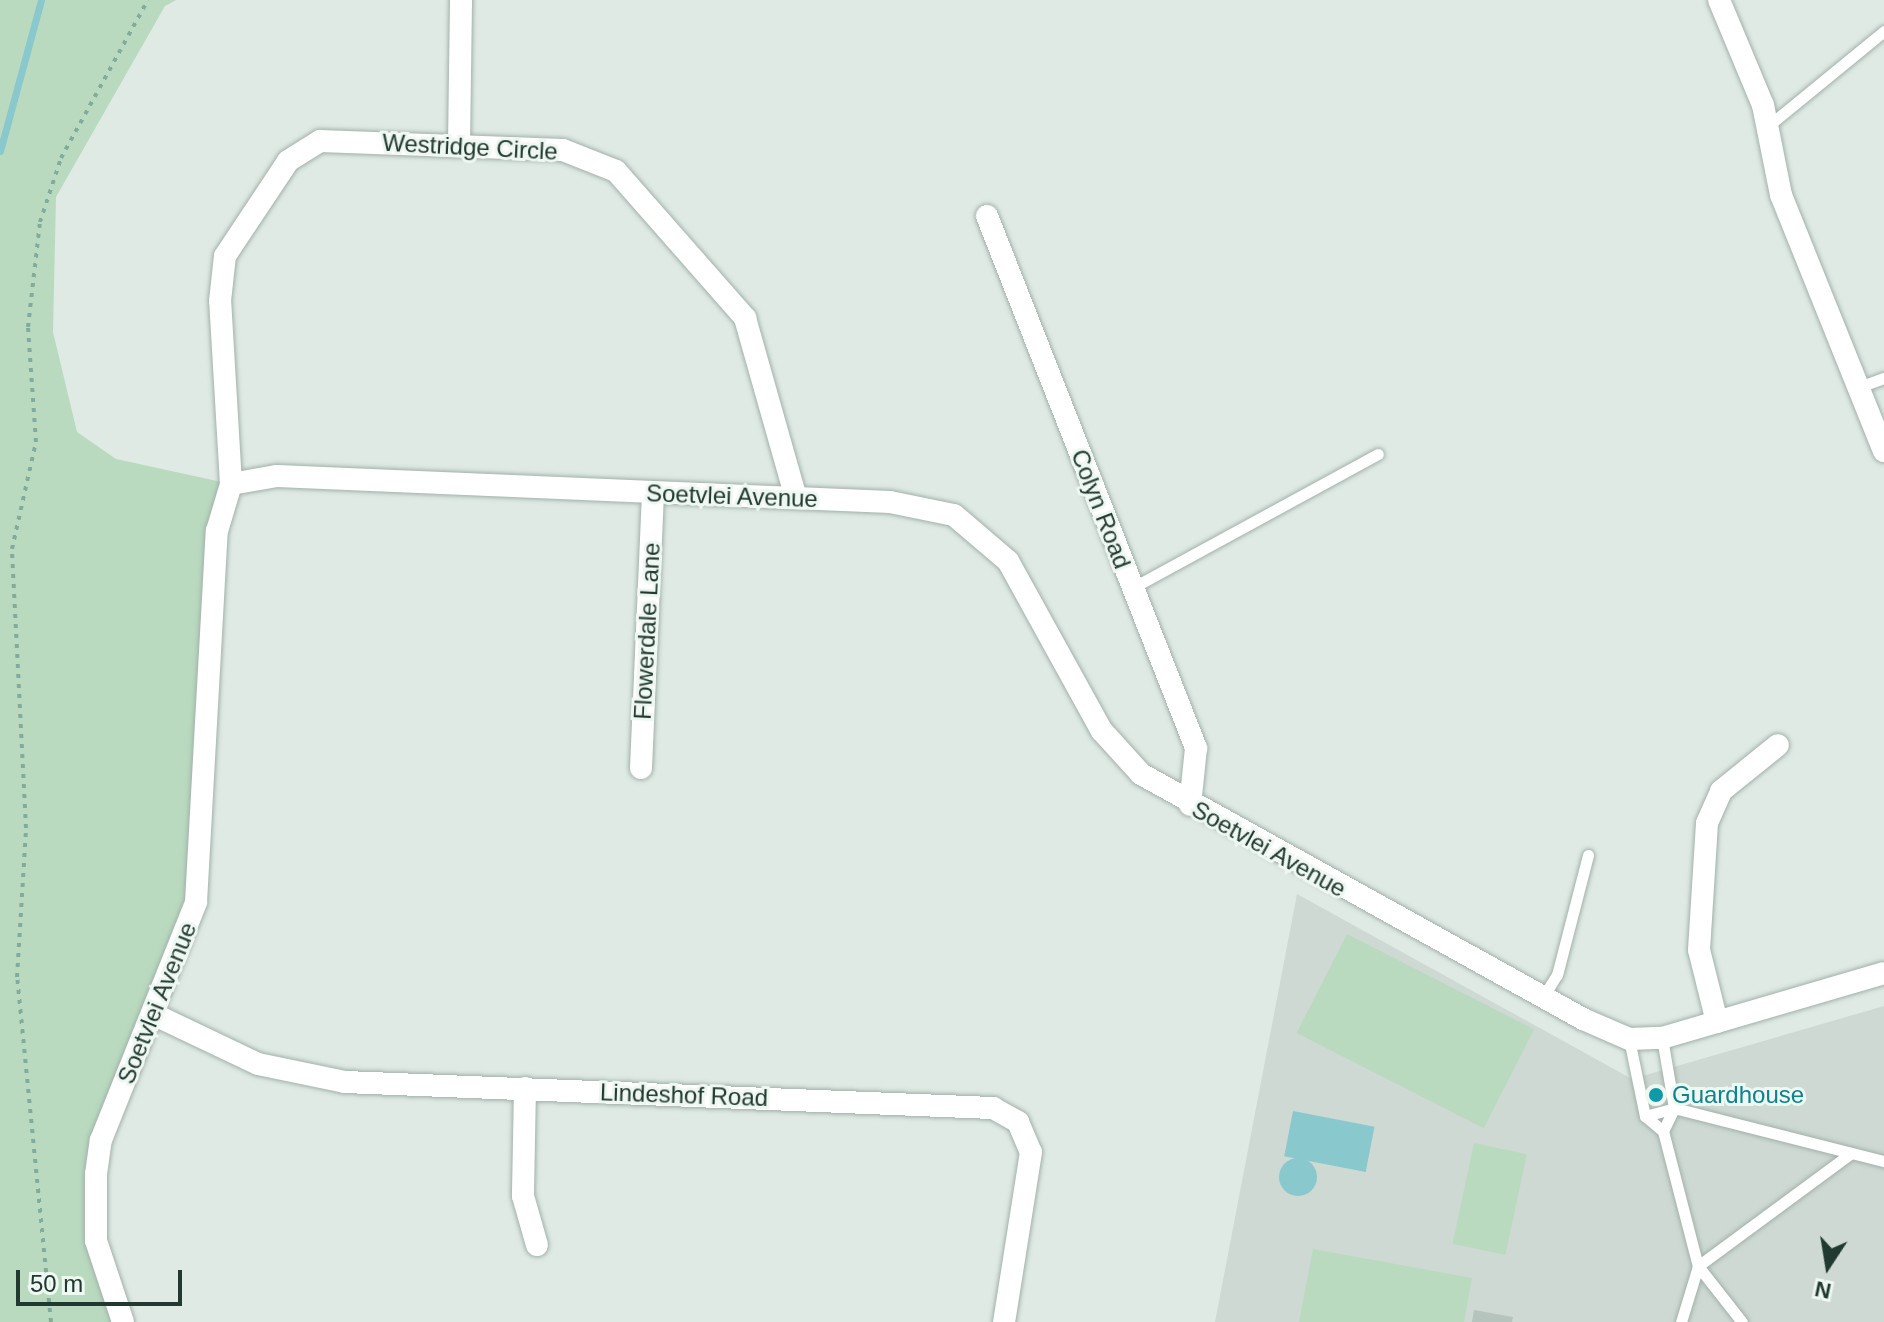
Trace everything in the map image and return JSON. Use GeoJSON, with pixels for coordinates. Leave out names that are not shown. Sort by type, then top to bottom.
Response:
{"type":"FeatureCollection","features":[{"type":"Feature","properties":{"kind":"street"},"geometry":{"type":"LineString","coordinates":[[459,145],[461,0]]}},
{"type":"Feature","properties":{"kind":"street"},"geometry":{"type":"LineString","coordinates":[[1719,0],[1768,126],[1781,195],[1884,451]]}},
{"type":"Feature","properties":{"kind":"street","name":"Westridge Circle"},"geometry":{"type":"LineString","coordinates":[[231,484],[220,301],[230,238],[288,161],[320,141],[563,150],[636,187],[745,318],[796,498]]}},
{"type":"Feature","properties":{"kind":"street","name":"Colyn Road"},"geometry":{"type":"LineString","coordinates":[[987,216],[1196,748],[1190,805]]}},
{"type":"Feature","properties":{"kind":"street","name":"Soetvlei Avenue"},"geometry":{"type":"LineString","coordinates":[[123,1322],[96,1241],[96,1174],[101,1140],[188,932],[201,874],[217,531],[231,484],[277,476],[925,506],[988,537],[1102,731],[1141,774],[1190,805],[1543,997],[1629,1039],[1662,1038],[1884,973]]}},
{"type":"Feature","properties":{"kind":"street","name":"Flowerdale Lane"},"geometry":{"type":"LineString","coordinates":[[641,768],[653,494]]}},
{"type":"Feature","properties":{"kind":"street"},"geometry":{"type":"LineString","coordinates":[[1717,1022],[1699,950],[1707,823],[1721,791],[1778,745]]}},
{"type":"Feature","properties":{"kind":"street","name":"Lindeshof Road"},"geometry":{"type":"LineString","coordinates":[[153,1014],[294,1075],[1004,1112],[1018,1122],[1031,1152],[1004,1322]]}},
{"type":"Feature","properties":{"kind":"street"},"geometry":{"type":"LineString","coordinates":[[525,1088],[523,1196],[537,1245]]}},
{"type":"Feature","properties":{"kind":"lane"},"geometry":{"type":"LineString","coordinates":[[1768,126],[1884,31]]}},
{"type":"Feature","properties":{"kind":"lane"},"geometry":{"type":"LineString","coordinates":[[1859,387],[1884,378]]}},
{"type":"Feature","properties":{"kind":"lane"},"geometry":{"type":"LineString","coordinates":[[1132,588],[1378,454]]}},
{"type":"Feature","properties":{"kind":"lane"},"geometry":{"type":"LineString","coordinates":[[1543,997],[1557,975],[1588,855]]}},
{"type":"Feature","properties":{"kind":"lane"},"geometry":{"type":"LineString","coordinates":[[1662,1038],[1674,1108],[1663,1131]]}},
{"type":"Feature","properties":{"kind":"lane"},"geometry":{"type":"LineString","coordinates":[[1629,1039],[1645,1116],[1663,1131],[1698,1266],[1742,1322]]}},
{"type":"Feature","properties":{"kind":"lane"},"geometry":{"type":"LineString","coordinates":[[1645,1116],[1674,1108],[1884,1161]]}},
{"type":"Feature","properties":{"kind":"lane"},"geometry":{"type":"LineString","coordinates":[[1681,1322],[1698,1266],[1851,1153]]}},
{"type":"Feature","properties":{"kind":"path"},"geometry":{"type":"LineString","coordinates":[[51,1322],[17,977],[26,828],[12,549],[36,442],[28,327],[40,222],[61,158],[148,0]]}},
{"type":"Feature","properties":{"kind":"shaded area"},"geometry":{"type":"Polygon","coordinates":[[[1297,894],[1632,1079],[1884,1006],[1884,1322],[1215,1322],[1297,894]]]}},
{"type":"Feature","properties":{"kind":"green space"},"geometry":{"type":"Polygon","coordinates":[[[0,0],[176,0],[165,6],[56,197],[53,332],[77,432],[116,459],[231,484],[201,874],[101,1141],[94,1206],[123,1322],[0,1322],[0,0]]]}},
{"type":"Feature","properties":{"kind":"green space"},"geometry":{"type":"Polygon","coordinates":[[[1347,934],[1534,1029],[1484,1128],[1297,1033],[1347,934]]]}},
{"type":"Feature","properties":{"kind":"green space"},"geometry":{"type":"Polygon","coordinates":[[[1474,1143],[1527,1154],[1505,1255],[1453,1244],[1474,1143]]]}},
{"type":"Feature","properties":{"kind":"green space"},"geometry":{"type":"Polygon","coordinates":[[[1313,1249],[1472,1278],[1464,1322],[1299,1322],[1313,1249]]]}},
{"type":"Feature","properties":{"kind":"water"},"geometry":{"type":"Polygon","coordinates":[[[1293,1111],[1374,1127],[1366,1172],[1284,1156],[1293,1111]]]}},
{"type":"Feature","properties":{"kind":"water"},"geometry":{"type":"Polygon","coordinates":[[[1298,1158],[1311,1164],[1317,1177],[1311,1190],[1298,1196],[1285,1190],[1279,1177],[1285,1164],[1298,1158]]]}},
{"type":"Feature","properties":{"kind":"building","name":"Guardhouse"},"geometry":{"type":"Polygon","coordinates":[[[1659,1088],[1661,1100],[1653,1101],[1651,1089],[1659,1088]]]}},
{"type":"Feature","properties":{"kind":"building"},"geometry":{"type":"Polygon","coordinates":[[[1474,1310],[1513,1317],[1512,1322],[1472,1322],[1474,1310]]]}},
{"type":"Feature","properties":{"kind":"waterway"},"geometry":{"type":"LineString","coordinates":[[0,151],[41,0]]}},
{"type":"Feature","properties":{"kind":"place","name":"Guardhouse"},"geometry":{"type":"Point","coordinates":[1656,1095]}}]}
